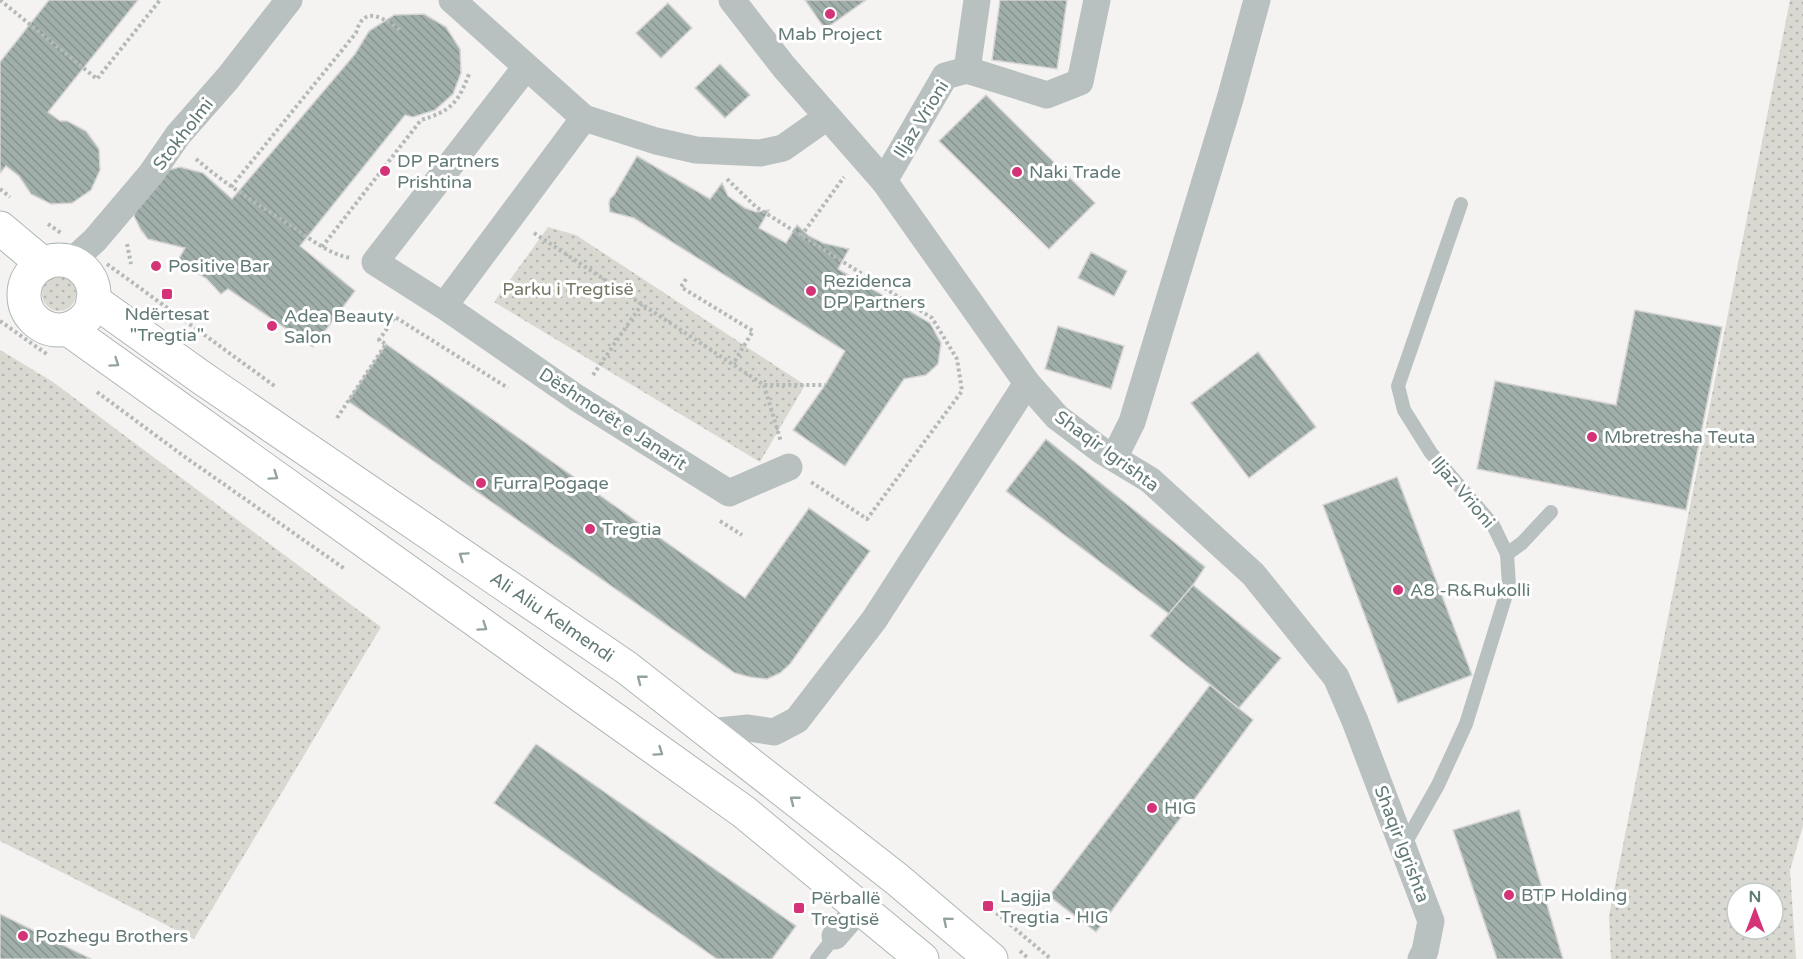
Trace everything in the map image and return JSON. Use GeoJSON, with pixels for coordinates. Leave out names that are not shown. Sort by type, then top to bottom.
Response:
{"type":"FeatureCollection","features":[{"type":"Feature","properties":{"kind":"main road"},"geometry":{"type":"LineString","coordinates":[[0,228],[57,263],[82,269],[90,278],[93,300],[85,318],[68,329],[55,330],[46,328],[36,321],[0,286]]}},
{"type":"Feature","properties":{"kind":"main road"},"geometry":{"type":"LineString","coordinates":[[28,311],[24,289],[30,275],[57,263]]}},
{"type":"Feature","properties":{"kind":"main road","name":"Ali Aliu Kelmendi"},"geometry":{"type":"LineString","coordinates":[[93,300],[202,378],[627,668],[898,880],[991,959]]}},
{"type":"Feature","properties":{"kind":"main road"},"geometry":{"type":"LineString","coordinates":[[68,329],[744,812],[922,959]]}},
{"type":"Feature","properties":{"kind":"street","name":"Stokholmi"},"geometry":{"type":"LineString","coordinates":[[57,263],[95,240],[151,174],[178,135],[228,78],[289,0]]}},
{"type":"Feature","properties":{"kind":"street"},"geometry":{"type":"LineString","coordinates":[[452,0],[584,118],[656,141],[696,150],[760,153],[783,148],[827,117]]}},
{"type":"Feature","properties":{"kind":"street","name":"Shaqir Igrishta"},"geometry":{"type":"LineString","coordinates":[[732,0],[784,67],[884,181],[1027,382],[1057,417],[1114,458],[1150,480],[1253,574],[1336,677],[1356,721],[1431,921],[1425,951],[1420,959]]}},
{"type":"Feature","properties":{"kind":"street","name":"Iljaz Vrioni"},"geometry":{"type":"LineString","coordinates":[[968,70],[977,0]]}},
{"type":"Feature","properties":{"kind":"street","name":"Iljaz Vrioni"},"geometry":{"type":"LineString","coordinates":[[884,181],[945,76],[968,70],[1047,95],[1080,82],[1097,0]]}},
{"type":"Feature","properties":{"kind":"street"},"geometry":{"type":"LineString","coordinates":[[1114,458],[1132,422],[1230,99],[1257,0]]}},
{"type":"Feature","properties":{"kind":"street","name":"Dëshmorët e Janarit"},"geometry":{"type":"LineString","coordinates":[[526,67],[375,262],[444,306],[577,398],[729,493],[789,467]]}},
{"type":"Feature","properties":{"kind":"street"},"geometry":{"type":"LineString","coordinates":[[444,306],[584,118]]}},
{"type":"Feature","properties":{"kind":"street"},"geometry":{"type":"LineString","coordinates":[[708,732],[748,728],[774,732],[797,720],[874,620],[1027,382]]}},
{"type":"Feature","properties":{"kind":"street"},"geometry":{"type":"LineString","coordinates":[[835,936],[845,921],[860,907]]}},
{"type":"Feature","properties":{"kind":"lane","name":"Iljaz Vrioni"},"geometry":{"type":"LineString","coordinates":[[1403,847],[1438,785],[1466,724],[1509,585],[1507,554],[1493,525],[1431,453],[1404,410],[1398,386],[1461,204]]}},
{"type":"Feature","properties":{"kind":"lane"},"geometry":{"type":"LineString","coordinates":[[1507,554],[1522,543],[1551,512]]}},
{"type":"Feature","properties":{"kind":"lane"},"geometry":{"type":"LineString","coordinates":[[818,959],[835,936]]}},
{"type":"Feature","properties":{"kind":"path"},"geometry":{"type":"LineString","coordinates":[[0,0],[97,79],[160,0]]}},
{"type":"Feature","properties":{"kind":"path"},"geometry":{"type":"LineString","coordinates":[[231,187],[356,33],[359,23],[367,16],[380,16],[402,31]]}},
{"type":"Feature","properties":{"kind":"path"},"geometry":{"type":"LineString","coordinates":[[187,156],[195,158],[231,187],[322,247],[421,120],[442,114],[461,94],[469,74]]}},
{"type":"Feature","properties":{"kind":"path"},"geometry":{"type":"LineString","coordinates":[[696,150],[756,207],[932,318],[957,359],[962,391],[867,519]]}},
{"type":"Feature","properties":{"kind":"path"},"geometry":{"type":"LineString","coordinates":[[801,236],[860,155]]}},
{"type":"Feature","properties":{"kind":"path"},"geometry":{"type":"LineString","coordinates":[[510,217],[764,385],[825,386]]}},
{"type":"Feature","properties":{"kind":"path"},"geometry":{"type":"LineString","coordinates":[[686,279],[681,287],[753,331],[733,364]]}},
{"type":"Feature","properties":{"kind":"path"},"geometry":{"type":"LineString","coordinates":[[577,398],[642,304]]}},
{"type":"Feature","properties":{"kind":"path"},"geometry":{"type":"LineString","coordinates":[[336,418],[386,344],[380,340],[395,316],[513,391]]}},
{"type":"Feature","properties":{"kind":"path"},"geometry":{"type":"LineString","coordinates":[[712,516],[742,535]]}},
{"type":"Feature","properties":{"kind":"path"},"geometry":{"type":"LineString","coordinates":[[988,906],[1051,959]]}},
{"type":"Feature","properties":{"kind":"green space"},"geometry":{"type":"Polygon","coordinates":[[[1790,0],[1803,0],[1803,826],[1790,870],[1796,959],[1611,959],[1609,916],[1790,0]]]}},
{"type":"Feature","properties":{"kind":"green space","name":"Parku i Tregtisë"},"geometry":{"type":"Polygon","coordinates":[[[548,227],[576,235],[805,385],[760,462],[494,302],[548,227]]]}},
{"type":"Feature","properties":{"kind":"green space"},"geometry":{"type":"Polygon","coordinates":[[[59,277],[71,282],[76,294],[71,306],[59,311],[47,306],[42,294],[47,282],[59,277]]]}},
{"type":"Feature","properties":{"kind":"green space"},"geometry":{"type":"Polygon","coordinates":[[[0,350],[53,382],[381,627],[194,939],[0,841],[0,350]]]}},
{"type":"Feature","properties":{"kind":"building"},"geometry":{"type":"Polygon","coordinates":[[[49,0],[138,0],[48,112],[60,121],[67,121],[86,131],[99,149],[100,170],[91,190],[72,203],[51,204],[31,194],[19,176],[6,166],[0,173],[0,62],[49,0]]]}},
{"type":"Feature","properties":{"kind":"building","name":"Mab Project"},"geometry":{"type":"Polygon","coordinates":[[[805,0],[866,0],[825,29],[805,0]]]}},
{"type":"Feature","properties":{"kind":"building"},"geometry":{"type":"Polygon","coordinates":[[[1000,0],[1067,0],[1057,69],[992,60],[1000,0]]]}},
{"type":"Feature","properties":{"kind":"building"},"geometry":{"type":"Polygon","coordinates":[[[668,3],[692,28],[661,58],[636,33],[668,3]]]}},
{"type":"Feature","properties":{"kind":"building"},"geometry":{"type":"Polygon","coordinates":[[[424,14],[446,27],[460,49],[461,73],[453,94],[435,110],[413,117],[405,115],[300,246],[355,291],[313,347],[228,289],[221,294],[206,278],[177,262],[185,248],[148,239],[134,216],[137,200],[169,170],[180,167],[203,173],[232,199],[355,54],[369,31],[394,15],[424,14]]]}},
{"type":"Feature","properties":{"kind":"building"},"geometry":{"type":"Polygon","coordinates":[[[720,64],[750,95],[725,118],[695,88],[720,64]]]}},
{"type":"Feature","properties":{"kind":"building","name":"Naki Trade"},"geometry":{"type":"Polygon","coordinates":[[[986,95],[1095,203],[1049,249],[939,141],[986,95]]]}},
{"type":"Feature","properties":{"kind":"building","name":"Rezidenca DP Partners"},"geometry":{"type":"Polygon","coordinates":[[[637,156],[710,199],[722,183],[728,196],[745,208],[756,212],[769,210],[759,228],[786,243],[797,225],[809,236],[823,243],[849,249],[838,269],[930,323],[941,343],[938,364],[926,375],[904,379],[845,466],[793,430],[825,385],[845,351],[634,218],[610,212],[610,199],[637,156]]]}},
{"type":"Feature","properties":{"kind":"building"},"geometry":{"type":"Polygon","coordinates":[[[1091,252],[1127,271],[1114,296],[1078,278],[1091,252]]]}},
{"type":"Feature","properties":{"kind":"building","name":"Mbretresha Teuta"},"geometry":{"type":"Polygon","coordinates":[[[1635,310],[1722,327],[1686,510],[1477,469],[1495,381],[1616,405],[1635,310]]]}},
{"type":"Feature","properties":{"kind":"building"},"geometry":{"type":"Polygon","coordinates":[[[1058,326],[1124,346],[1111,389],[1045,369],[1058,326]]]}},
{"type":"Feature","properties":{"kind":"building","name":"Tregtia"},"geometry":{"type":"Polygon","coordinates":[[[386,344],[745,598],[809,508],[870,551],[790,664],[780,673],[767,679],[735,673],[348,401],[386,344]]]}},
{"type":"Feature","properties":{"kind":"building"},"geometry":{"type":"Polygon","coordinates":[[[1258,352],[1316,427],[1249,478],[1191,403],[1258,352]]]}},
{"type":"Feature","properties":{"kind":"building"},"geometry":{"type":"Polygon","coordinates":[[[1046,439],[1205,567],[1169,614],[1006,491],[1046,439]]]}},
{"type":"Feature","properties":{"kind":"building","name":"A8 -R&Rukolli"},"geometry":{"type":"Polygon","coordinates":[[[1397,477],[1472,675],[1398,703],[1323,505],[1397,477]]]}},
{"type":"Feature","properties":{"kind":"building"},"geometry":{"type":"Polygon","coordinates":[[[1193,585],[1281,658],[1239,708],[1150,636],[1193,585]]]}},
{"type":"Feature","properties":{"kind":"building","name":"HIG"},"geometry":{"type":"Polygon","coordinates":[[[1210,685],[1253,720],[1096,932],[1049,896],[1210,685]]]}},
{"type":"Feature","properties":{"kind":"building"},"geometry":{"type":"Polygon","coordinates":[[[536,744],[796,926],[772,959],[717,959],[494,803],[536,744]]]}},
{"type":"Feature","properties":{"kind":"building","name":"BTP Holding"},"geometry":{"type":"Polygon","coordinates":[[[1519,810],[1563,959],[1497,959],[1453,830],[1519,810]]]}},
{"type":"Feature","properties":{"kind":"building","name":"Pozhegu Brothers"},"geometry":{"type":"Polygon","coordinates":[[[0,914],[91,959],[0,959],[0,914]]]}},
{"type":"Feature","properties":{"kind":"place","name":"Mab Project"},"geometry":{"type":"Point","coordinates":[830,14]}},
{"type":"Feature","properties":{"kind":"place","name":"DP Partners Prishtina"},"geometry":{"type":"Point","coordinates":[385,171]}},
{"type":"Feature","properties":{"kind":"place","name":"Naki Trade"},"geometry":{"type":"Point","coordinates":[1017,172]}},
{"type":"Feature","properties":{"kind":"place","name":"Positive Bar"},"geometry":{"type":"Point","coordinates":[156,266]}},
{"type":"Feature","properties":{"kind":"place","name":"Rezidenca DP Partners"},"geometry":{"type":"Point","coordinates":[811,291]}},
{"type":"Feature","properties":{"kind":"place","name":"Ndërtesat \"Tregtia\""},"geometry":{"type":"Point","coordinates":[167,294]}},
{"type":"Feature","properties":{"kind":"place","name":"Adea Beauty Salon"},"geometry":{"type":"Point","coordinates":[272,326]}},
{"type":"Feature","properties":{"kind":"place","name":"Mbretresha Teuta"},"geometry":{"type":"Point","coordinates":[1592,437]}},
{"type":"Feature","properties":{"kind":"place","name":"Furra Pogaqe"},"geometry":{"type":"Point","coordinates":[481,483]}},
{"type":"Feature","properties":{"kind":"place","name":"Tregtia"},"geometry":{"type":"Point","coordinates":[590,529]}},
{"type":"Feature","properties":{"kind":"place","name":"A8 -R&Rukolli"},"geometry":{"type":"Point","coordinates":[1398,590]}},
{"type":"Feature","properties":{"kind":"place","name":"HIG"},"geometry":{"type":"Point","coordinates":[1152,808]}},
{"type":"Feature","properties":{"kind":"place","name":"BTP Holding"},"geometry":{"type":"Point","coordinates":[1509,895]}},
{"type":"Feature","properties":{"kind":"place","name":"Lagjja Tregtia - HIG"},"geometry":{"type":"Point","coordinates":[988,906]}},
{"type":"Feature","properties":{"kind":"place","name":"Përballë Tregtisë"},"geometry":{"type":"Point","coordinates":[799,908]}},
{"type":"Feature","properties":{"kind":"place","name":"Pozhegu Brothers"},"geometry":{"type":"Point","coordinates":[23,936]}}]}
